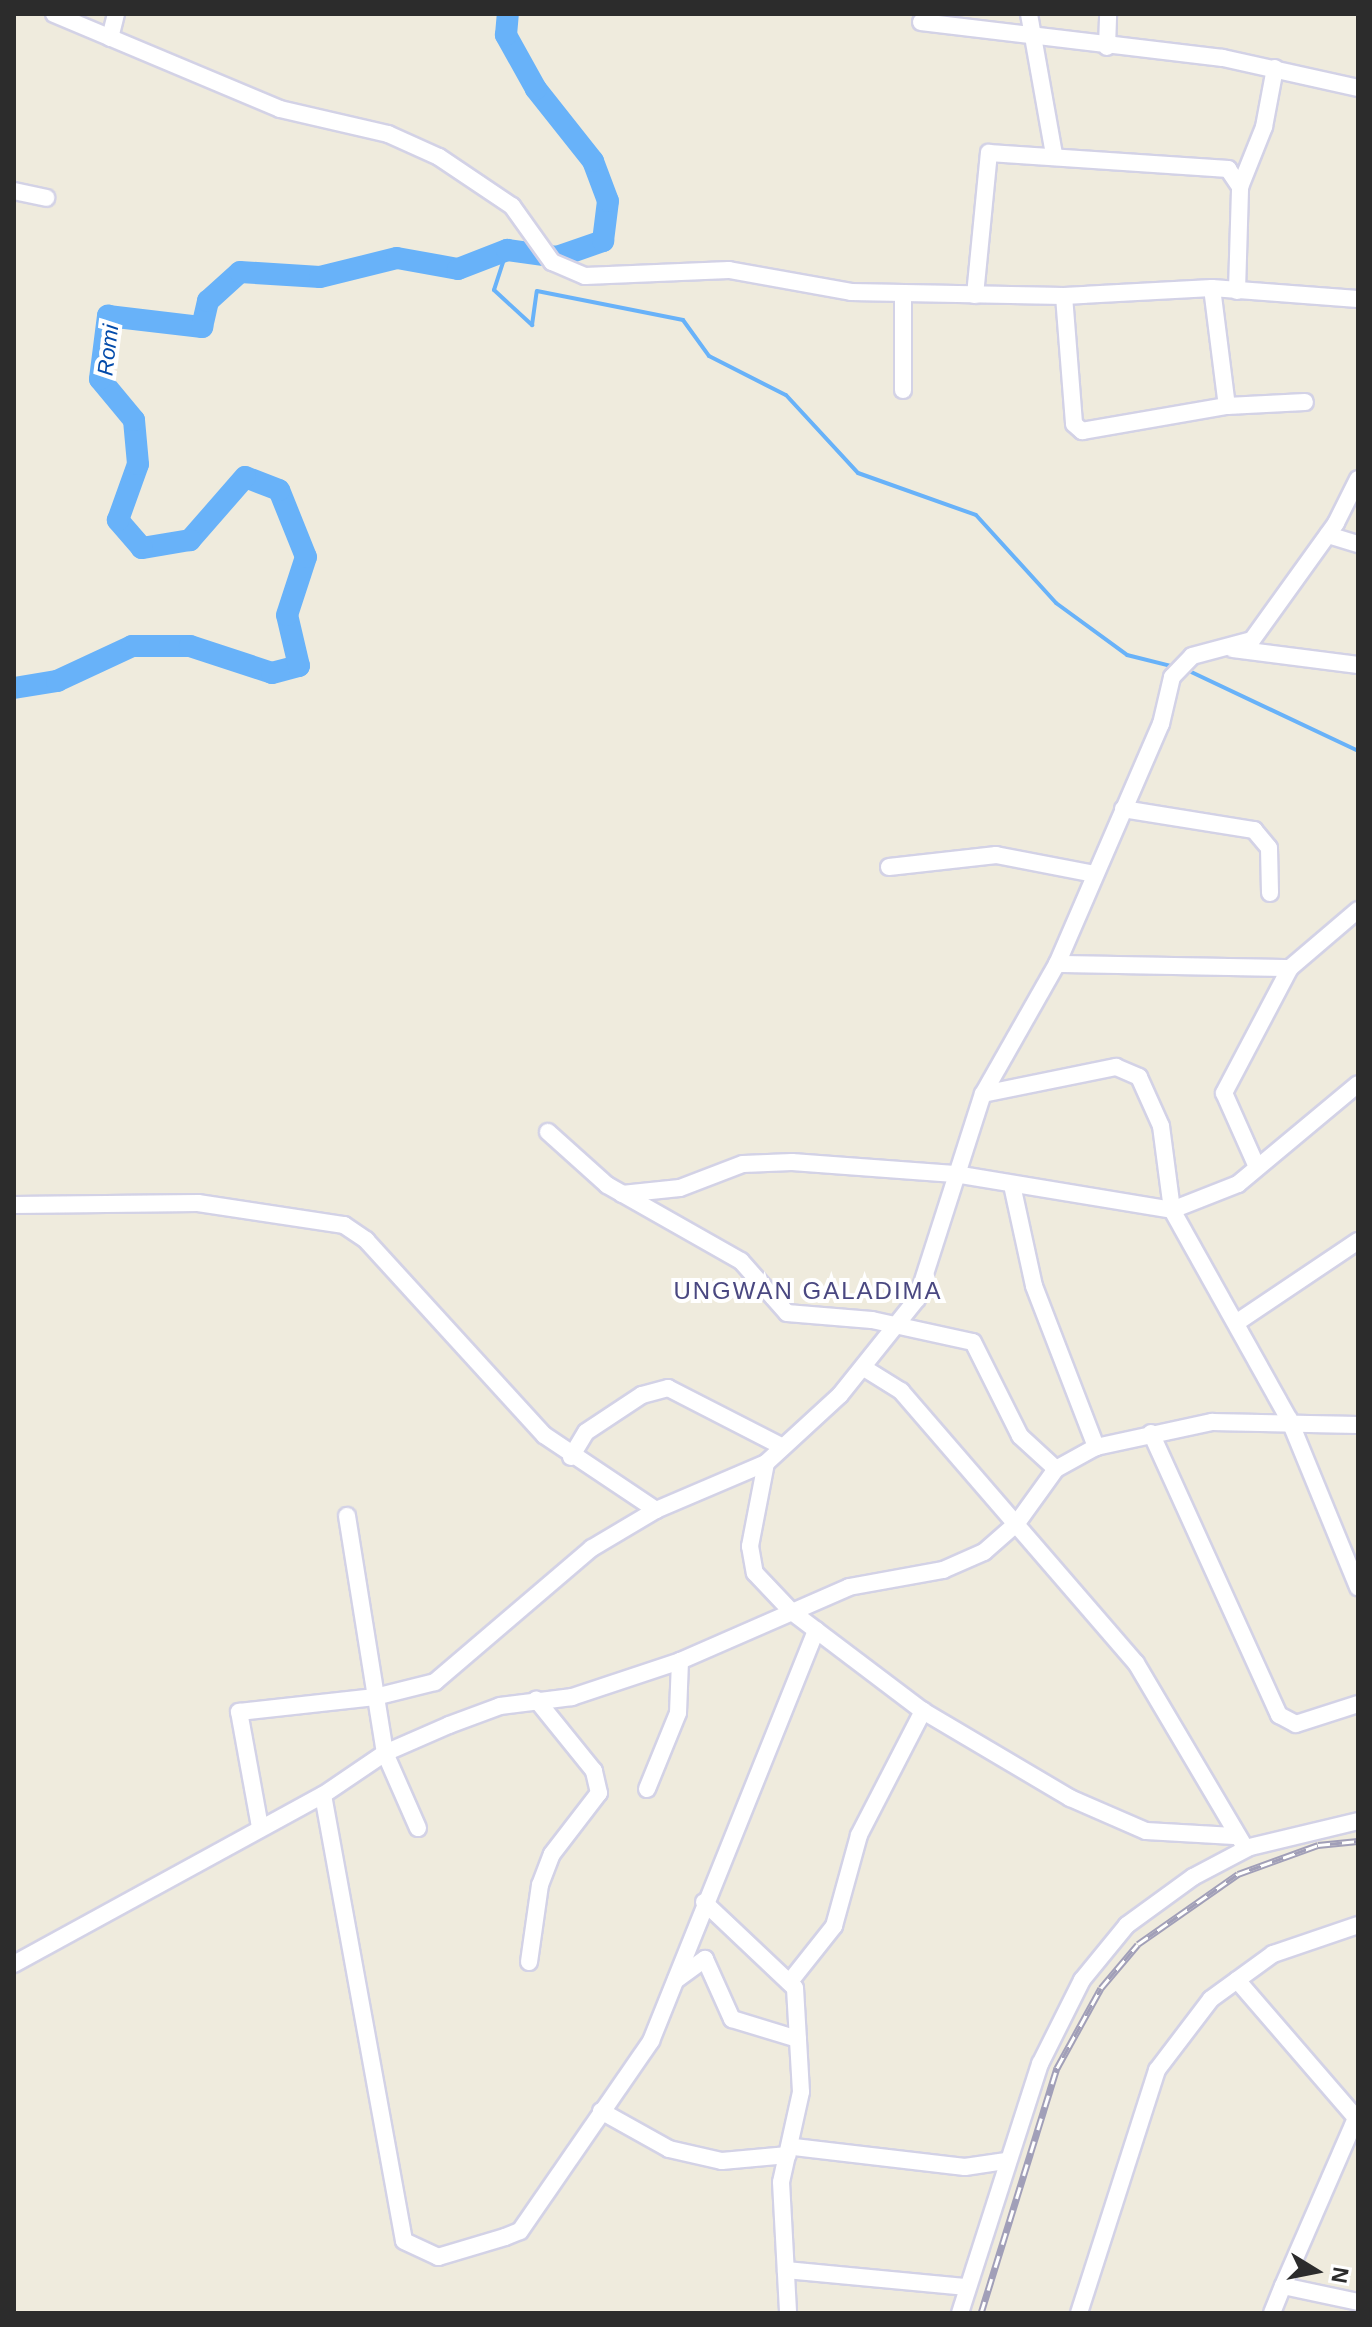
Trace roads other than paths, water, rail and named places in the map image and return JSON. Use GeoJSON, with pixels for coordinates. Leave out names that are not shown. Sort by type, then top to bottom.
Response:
{"type":"FeatureCollection","features":[{"type":"Feature","properties":{"kind":"street"},"geometry":{"type":"LineString","coordinates":[[54,14],[280,109],[388,134],[439,157],[506,201],[547,256],[585,276],[729,270],[851,292],[1064,296],[1212,288],[1358,299]]}},
{"type":"Feature","properties":{"kind":"street"},"geometry":{"type":"LineString","coordinates":[[110,38],[116,14]]}},
{"type":"Feature","properties":{"kind":"street"},"geometry":{"type":"LineString","coordinates":[[1029,14],[1054,154]]}},
{"type":"Feature","properties":{"kind":"street"},"geometry":{"type":"LineString","coordinates":[[1107,47],[1108,14]]}},
{"type":"Feature","properties":{"kind":"street"},"geometry":{"type":"LineString","coordinates":[[921,22],[1034,34],[1107,47],[1275,68],[1358,88]]}},
{"type":"Feature","properties":{"kind":"street"},"geometry":{"type":"LineString","coordinates":[[1237,291],[1240,187],[1264,127],[1275,68]]}},
{"type":"Feature","properties":{"kind":"street"},"geometry":{"type":"LineString","coordinates":[[975,295],[989,153],[1054,154],[1228,169],[1240,187]]}},
{"type":"Feature","properties":{"kind":"street"},"geometry":{"type":"LineString","coordinates":[[14,191],[46,198]]}},
{"type":"Feature","properties":{"kind":"street"},"geometry":{"type":"LineString","coordinates":[[1212,288],[1227,406]]}},
{"type":"Feature","properties":{"kind":"street"},"geometry":{"type":"LineString","coordinates":[[903,293],[903,390]]}},
{"type":"Feature","properties":{"kind":"street"},"geometry":{"type":"LineString","coordinates":[[1064,296],[1074,424],[1082,431],[1227,406],[1305,402]]}},
{"type":"Feature","properties":{"kind":"street"},"geometry":{"type":"LineString","coordinates":[[260,1827],[239,1712],[375,1697],[435,1682],[592,1548],[656,1510],[766,1463],[864,1368],[902,1325],[983,1094],[1057,964],[1161,724],[1172,677],[1192,656],[1252,640],[1328,535],[1358,479]]}},
{"type":"Feature","properties":{"kind":"street"},"geometry":{"type":"LineString","coordinates":[[1328,535],[1358,544]]}},
{"type":"Feature","properties":{"kind":"street"},"geometry":{"type":"LineString","coordinates":[[1227,649],[1358,665]]}},
{"type":"Feature","properties":{"kind":"street"},"geometry":{"type":"LineString","coordinates":[[1123,809],[1254,830],[1269,848],[1270,893]]}},
{"type":"Feature","properties":{"kind":"street"},"geometry":{"type":"LineString","coordinates":[[889,867],[996,855],[1095,874]]}},
{"type":"Feature","properties":{"kind":"street"},"geometry":{"type":"LineString","coordinates":[[1257,1167],[1224,1093],[1290,968],[1358,910]]}},
{"type":"Feature","properties":{"kind":"street"},"geometry":{"type":"LineString","coordinates":[[1057,964],[1290,968]]}},
{"type":"Feature","properties":{"kind":"street"},"geometry":{"type":"LineString","coordinates":[[983,1094],[1128,1068],[1139,1077],[1161,1126],[1172,1210],[1289,1419],[1358,1587]]}},
{"type":"Feature","properties":{"kind":"street"},"geometry":{"type":"LineString","coordinates":[[622,1194],[680,1188],[743,1164],[955,1174],[1172,1210],[1208,1200],[1257,1167],[1358,1084]]}},
{"type":"Feature","properties":{"kind":"street"},"geometry":{"type":"LineString","coordinates":[[548,1132],[622,1194],[741,1261],[787,1313],[902,1325],[973,1342],[1020,1436],[1056,1469]]}},
{"type":"Feature","properties":{"kind":"street"},"geometry":{"type":"LineString","coordinates":[[1012,1185],[1034,1286],[1096,1447]]}},
{"type":"Feature","properties":{"kind":"street"},"geometry":{"type":"LineString","coordinates":[[14,1205],[198,1203],[356,1230],[571,1457],[656,1510]]}},
{"type":"Feature","properties":{"kind":"street"},"geometry":{"type":"LineString","coordinates":[[1236,1323],[1358,1241]]}},
{"type":"Feature","properties":{"kind":"street"},"geometry":{"type":"LineString","coordinates":[[864,1368],[901,1391],[1136,1663],[1234,1836],[1250,1847]]}},
{"type":"Feature","properties":{"kind":"street"},"geometry":{"type":"LineString","coordinates":[[571,1457],[586,1432],[642,1395],[668,1388],[783,1447]]}},
{"type":"Feature","properties":{"kind":"street"},"geometry":{"type":"LineString","coordinates":[[14,1964],[323,1795],[385,1753],[536,1699],[572,1697],[680,1661],[849,1587],[943,1570],[984,1552],[1017,1523],[1056,1469],[1096,1447],[1151,1433],[1289,1419],[1358,1425]]}},
{"type":"Feature","properties":{"kind":"street"},"geometry":{"type":"LineString","coordinates":[[1151,1433],[1279,1715],[1296,1724],[1358,1704]]}},
{"type":"Feature","properties":{"kind":"street"},"geometry":{"type":"LineString","coordinates":[[766,1463],[750,1546],[755,1573],[792,1612],[923,1711],[1022,1773],[1146,1831],[1234,1836]]}},
{"type":"Feature","properties":{"kind":"street"},"geometry":{"type":"LineString","coordinates":[[347,1516],[360,1565],[359,1605],[385,1753],[418,1828]]}},
{"type":"Feature","properties":{"kind":"street"},"geometry":{"type":"LineString","coordinates":[[323,1795],[406,2245],[438,2257],[520,2231],[651,2041],[704,1902],[816,1630]]}},
{"type":"Feature","properties":{"kind":"street"},"geometry":{"type":"LineString","coordinates":[[647,1789],[678,1713],[680,1661]]}},
{"type":"Feature","properties":{"kind":"street"},"geometry":{"type":"LineString","coordinates":[[529,1962],[540,1885],[552,1854],[599,1793],[594,1771],[536,1699]]}},
{"type":"Feature","properties":{"kind":"street"},"geometry":{"type":"LineString","coordinates":[[788,2313],[781,2182],[791,2151],[798,2039],[792,1979],[834,1926],[859,1835],[923,1711]]}},
{"type":"Feature","properties":{"kind":"street"},"geometry":{"type":"LineString","coordinates":[[960,2313],[1005,2161],[1040,2064],[1082,1980],[1127,1925],[1250,1847],[1358,1821]]}},
{"type":"Feature","properties":{"kind":"street"},"geometry":{"type":"LineString","coordinates":[[704,1902],[743,1932],[758,1958],[792,1979]]}},
{"type":"Feature","properties":{"kind":"street"},"geometry":{"type":"LineString","coordinates":[[1079,2313],[1157,2070],[1211,1999],[1273,1954],[1358,1925]]}},
{"type":"Feature","properties":{"kind":"street"},"geometry":{"type":"LineString","coordinates":[[673,1983],[705,1959],[732,2019],[798,2039]]}},
{"type":"Feature","properties":{"kind":"street"},"geometry":{"type":"LineString","coordinates":[[1237,1980],[1357,2118],[1272,2313]]}},
{"type":"Feature","properties":{"kind":"street"},"geometry":{"type":"LineString","coordinates":[[601,2111],[669,2149],[722,2161],[791,2151],[965,2167],[1005,2161]]}},
{"type":"Feature","properties":{"kind":"street"},"geometry":{"type":"LineString","coordinates":[[786,2270],[967,2287]]}},
{"type":"Feature","properties":{"kind":"street"},"geometry":{"type":"LineString","coordinates":[[1283,2286],[1358,2302]]}},
{"type":"Feature","properties":{"kind":"waterway","name":"Romi"},"geometry":{"type":"LineString","coordinates":[[14,688],[57,681],[132,646],[190,646],[272,673],[299,666],[287,615],[306,557],[279,490],[245,477],[190,540],[142,548],[118,520],[138,464],[134,420],[100,379],[108,316],[202,327],[208,301],[240,272],[320,277],[397,258],[458,269],[507,250],[557,257],[603,241],[608,201],[593,161],[536,89],[506,35],[508,14]]}},
{"type":"Feature","properties":{"kind":"waterway"},"geometry":{"type":"LineString","coordinates":[[507,250],[494,290],[532,325],[537,291],[683,320],[709,356],[786,395],[858,473],[976,515],[1056,603],[1127,655],[1175,667]]}},
{"type":"Feature","properties":{"kind":"waterway"},"geometry":{"type":"LineString","coordinates":[[1187,670],[1358,751]]}},
{"type":"Feature","properties":{"kind":"railway"},"geometry":{"type":"LineString","coordinates":[[981,2313],[1057,2068],[1101,1988],[1138,1944],[1238,1874],[1318,1845],[1358,1841]]}},
{"type":"Feature","properties":{"kind":"district","name":"UNGWAN GALADIMA"},"geometry":{"type":"Point","coordinates":[808,1291]}}]}
